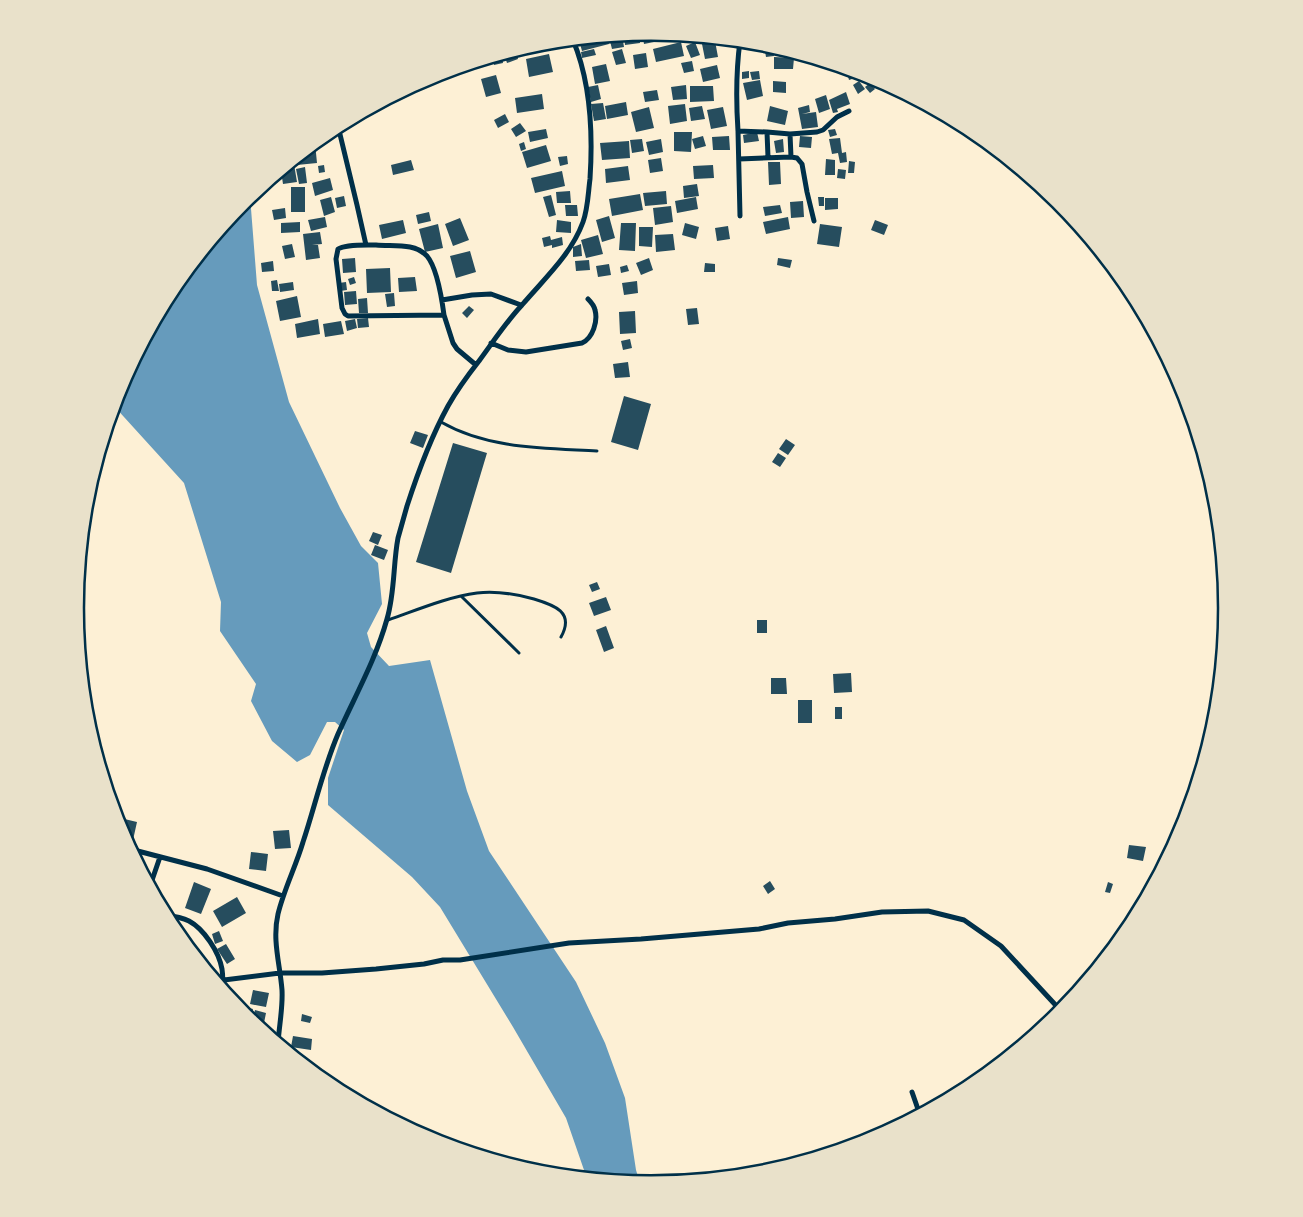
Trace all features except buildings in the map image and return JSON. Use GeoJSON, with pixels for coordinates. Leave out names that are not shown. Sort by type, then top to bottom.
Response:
{"type":"FeatureCollection","features":[{"type":"Feature","properties":{"kind":"street"},"geometry":{"type":"LineString","coordinates":[[279,1036],[282,1002],[276,946],[278,916],[283,896],[303,845],[325,769],[337,736],[376,650],[387,620],[398,537],[411,493],[448,407],[464,380],[521,305],[561,262],[577,236],[586,211],[591,156],[591,124],[584,74],[575,46]]}},
{"type":"Feature","properties":{"kind":"street"},"geometry":{"type":"LineString","coordinates":[[739,48],[736,93],[740,216]]}},
{"type":"Feature","properties":{"kind":"street"},"geometry":{"type":"LineString","coordinates":[[738,131],[806,134],[823,130],[837,117],[849,111]]}},
{"type":"Feature","properties":{"kind":"street"},"geometry":{"type":"LineString","coordinates":[[767,132],[768,157]]}},
{"type":"Feature","properties":{"kind":"street"},"geometry":{"type":"LineString","coordinates":[[340,134],[366,245]]}},
{"type":"Feature","properties":{"kind":"street"},"geometry":{"type":"LineString","coordinates":[[790,134],[791,156]]}},
{"type":"Feature","properties":{"kind":"street"},"geometry":{"type":"LineString","coordinates":[[739,159],[791,156],[797,158],[802,164],[814,221]]}},
{"type":"Feature","properties":{"kind":"street"},"geometry":{"type":"LineString","coordinates":[[444,315],[348,316],[342,308],[336,259],[338,249],[341,247],[366,245],[410,247],[427,256],[431,262],[453,343],[457,349],[476,365]]}},
{"type":"Feature","properties":{"kind":"street"},"geometry":{"type":"LineString","coordinates":[[442,300],[491,294],[521,305]]}},
{"type":"Feature","properties":{"kind":"street"},"geometry":{"type":"LineString","coordinates":[[492,343],[517,352],[582,343],[591,336],[593,330],[595,308],[588,299]]}},
{"type":"Feature","properties":{"kind":"street"},"geometry":{"type":"LineString","coordinates":[[140,852],[207,869],[283,896]]}},
{"type":"Feature","properties":{"kind":"street"},"geometry":{"type":"LineString","coordinates":[[153,878],[160,857]]}},
{"type":"Feature","properties":{"kind":"street"},"geometry":{"type":"LineString","coordinates":[[176,917],[187,920],[204,933],[219,958],[223,980],[280,973],[322,973],[376,969],[424,964],[442,960],[460,960],[569,944],[641,940],[759,928],[882,912],[928,911],[964,920],[1002,946],[1057,1006]]}},
{"type":"Feature","properties":{"kind":"street"},"geometry":{"type":"LineString","coordinates":[[912,1092],[918,1109]]}},
{"type":"Feature","properties":{"kind":"lane"},"geometry":{"type":"LineString","coordinates":[[441,422],[470,436],[489,441],[529,448],[597,451]]}},
{"type":"Feature","properties":{"kind":"lane"},"geometry":{"type":"LineString","coordinates":[[387,620],[462,596],[492,592],[524,596],[551,604],[560,610],[566,620],[561,637]]}},
{"type":"Feature","properties":{"kind":"lane"},"geometry":{"type":"LineString","coordinates":[[462,596],[520,652]]}},
{"type":"Feature","properties":{"kind":"water"},"geometry":{"type":"Polygon","coordinates":[[[251,206],[257,285],[289,402],[340,508],[361,546],[378,563],[382,604],[367,633],[371,647],[389,666],[430,660],[467,791],[489,851],[576,982],[605,1043],[625,1098],[638,1176],[585,1172],[566,1118],[440,907],[412,877],[328,805],[328,778],[344,730],[335,722],[327,722],[310,755],[297,762],[272,741],[251,701],[256,684],[220,631],[221,602],[184,483],[119,412],[143,358],[160,325],[180,293],[201,263],[251,206]]]}}]}
